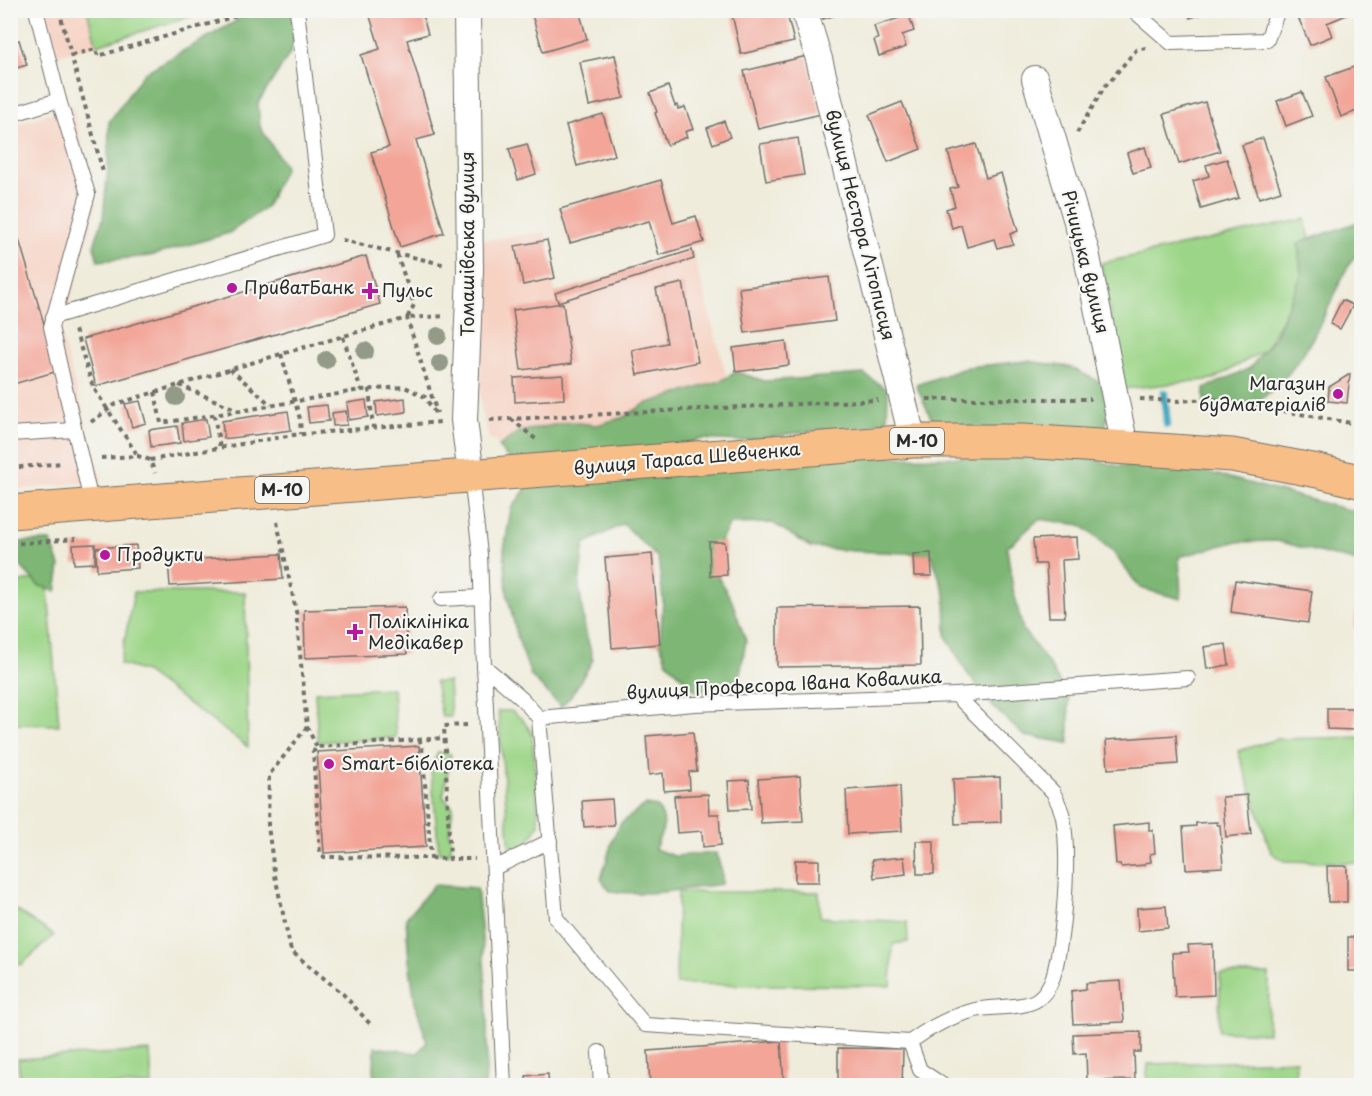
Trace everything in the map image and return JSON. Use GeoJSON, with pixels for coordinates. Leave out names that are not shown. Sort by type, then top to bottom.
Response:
{"type":"FeatureCollection","features":[{"type":"Feature","properties":{"kind":"main road","name":"вулиця Тараса Шевченка"},"geometry":{"type":"LineString","coordinates":[[10,512],[913,441],[1024,441],[1232,455],[1318,471],[1362,482]]}},
{"type":"Feature","properties":{"kind":"street","name":"Томашівська вулиця"},"geometry":{"type":"LineString","coordinates":[[467,10],[470,271],[464,420],[471,476]]}},
{"type":"Feature","properties":{"kind":"street","name":"вулиця Нестора Літописця"},"geometry":{"type":"LineString","coordinates":[[804,10],[819,59],[913,441]]}},
{"type":"Feature","properties":{"kind":"street","name":"Річицька вулиця"},"geometry":{"type":"LineString","coordinates":[[1035,80],[1086,252],[1125,447]]}},
{"type":"Feature","properties":{"kind":"lane"},"geometry":{"type":"LineString","coordinates":[[36,10],[59,100],[88,194],[51,327],[92,506]]}},
{"type":"Feature","properties":{"kind":"lane"},"geometry":{"type":"LineString","coordinates":[[53,317],[324,235],[297,10]]}},
{"type":"Feature","properties":{"kind":"lane"},"geometry":{"type":"LineString","coordinates":[[1132,10],[1171,43],[1267,40],[1278,10]]}},
{"type":"Feature","properties":{"kind":"lane"},"geometry":{"type":"LineString","coordinates":[[10,115],[59,100]]}},
{"type":"Feature","properties":{"kind":"lane"},"geometry":{"type":"LineString","coordinates":[[10,434],[74,430]]}},
{"type":"Feature","properties":{"kind":"lane"},"geometry":{"type":"LineString","coordinates":[[471,476],[480,554],[504,1086]]}},
{"type":"Feature","properties":{"kind":"lane"},"geometry":{"type":"LineString","coordinates":[[441,599],[482,597]]}},
{"type":"Feature","properties":{"kind":"lane"},"geometry":{"type":"LineString","coordinates":[[484,666],[539,718],[556,918],[645,1025],[910,1042],[920,1070],[944,1086]]}},
{"type":"Feature","properties":{"kind":"lane"},"geometry":{"type":"LineString","coordinates":[[956,695],[1188,678]]}},
{"type":"Feature","properties":{"kind":"lane","name":"вулиця Професора Івана Ковалика"},"geometry":{"type":"LineString","coordinates":[[539,718],[694,704],[956,695],[1041,778],[1053,792],[1060,806],[1065,855],[1062,924],[1053,978],[1046,991],[1036,1001],[968,1012],[923,1032],[910,1042]]}},
{"type":"Feature","properties":{"kind":"lane"},"geometry":{"type":"LineString","coordinates":[[494,863],[550,841]]}},
{"type":"Feature","properties":{"kind":"lane"},"geometry":{"type":"LineString","coordinates":[[599,1052],[601,1086]]}},
{"type":"Feature","properties":{"kind":"path"},"geometry":{"type":"LineString","coordinates":[[72,56],[96,49],[98,56],[257,10]]}},
{"type":"Feature","properties":{"kind":"path"},"geometry":{"type":"LineString","coordinates":[[1060,163],[1103,89],[1136,50],[1171,43]]}},
{"type":"Feature","properties":{"kind":"path"},"geometry":{"type":"LineString","coordinates":[[324,235],[470,271]]}},
{"type":"Feature","properties":{"kind":"path"},"geometry":{"type":"LineString","coordinates":[[397,253],[414,305],[408,318],[440,422]]}},
{"type":"Feature","properties":{"kind":"path"},"geometry":{"type":"LineString","coordinates":[[97,418],[116,404],[177,384],[408,318],[468,315]]}},
{"type":"Feature","properties":{"kind":"path"},"geometry":{"type":"LineString","coordinates":[[343,337],[361,390]]}},
{"type":"Feature","properties":{"kind":"path"},"geometry":{"type":"LineString","coordinates":[[281,354],[300,419],[301,434]]}},
{"type":"Feature","properties":{"kind":"path"},"geometry":{"type":"LineString","coordinates":[[230,369],[271,405]]}},
{"type":"Feature","properties":{"kind":"path"},"geometry":{"type":"LineString","coordinates":[[177,384],[240,411]]}},
{"type":"Feature","properties":{"kind":"path"},"geometry":{"type":"LineString","coordinates":[[155,392],[161,423],[361,390],[405,387],[425,397],[440,422]]}},
{"type":"Feature","properties":{"kind":"path"},"geometry":{"type":"LineString","coordinates":[[369,389],[373,428]]}},
{"type":"Feature","properties":{"kind":"path"},"geometry":{"type":"LineString","coordinates":[[485,420],[903,399],[1175,401],[1216,399],[1362,425]]}},
{"type":"Feature","properties":{"kind":"path"},"geometry":{"type":"LineString","coordinates":[[214,414],[220,448]]}},
{"type":"Feature","properties":{"kind":"path"},"geometry":{"type":"LineString","coordinates":[[511,419],[544,446]]}},
{"type":"Feature","properties":{"kind":"path"},"geometry":{"type":"LineString","coordinates":[[111,456],[138,456],[150,460],[301,434],[440,422]]}},
{"type":"Feature","properties":{"kind":"path"},"geometry":{"type":"LineString","coordinates":[[150,460],[155,473]]}},
{"type":"Feature","properties":{"kind":"path"},"geometry":{"type":"LineString","coordinates":[[10,468],[74,462]]}},
{"type":"Feature","properties":{"kind":"path"},"geometry":{"type":"LineString","coordinates":[[277,522],[296,611],[307,727],[317,747]]}},
{"type":"Feature","properties":{"kind":"path"},"geometry":{"type":"LineString","coordinates":[[450,860],[444,726],[487,723]]}},
{"type":"Feature","properties":{"kind":"path"},"geometry":{"type":"LineString","coordinates":[[307,727],[268,775],[268,826],[274,871],[291,951],[344,994],[371,1025]]}},
{"type":"Feature","properties":{"kind":"path"},"geometry":{"type":"LineString","coordinates":[[444,738],[317,747],[313,752],[320,853],[324,857],[431,858],[494,863]]}},
{"type":"Feature","properties":{"kind":"path"},"geometry":{"type":"LineString","coordinates":[[419,739],[422,746],[431,858]]}},
{"type":"Feature","properties":{"kind":"shaded area"},"geometry":{"type":"Polygon","coordinates":[[[47,11],[87,11],[97,45],[58,55],[47,11]]]}},
{"type":"Feature","properties":{"kind":"shaded area"},"geometry":{"type":"Polygon","coordinates":[[[72,105],[97,204],[61,334],[102,481],[11,490],[11,127],[72,105]]]}},
{"type":"Feature","properties":{"kind":"shaded area"},"geometry":{"type":"Polygon","coordinates":[[[545,232],[555,293],[692,250],[739,422],[506,449],[489,438],[481,410],[478,241],[545,232]]]}},
{"type":"Feature","properties":{"kind":"green space"},"geometry":{"type":"Polygon","coordinates":[[[87,10],[208,11],[97,45],[87,10]]]}},
{"type":"Feature","properties":{"kind":"green space"},"geometry":{"type":"Polygon","coordinates":[[[242,11],[292,11],[298,20],[292,50],[258,103],[260,127],[285,167],[266,207],[229,233],[150,256],[98,261],[94,246],[103,218],[108,167],[109,122],[144,73],[238,20],[242,11]]]}},
{"type":"Feature","properties":{"kind":"green space"},"geometry":{"type":"Polygon","coordinates":[[[1305,219],[1312,247],[1296,292],[1265,350],[1214,379],[1123,389],[1101,263],[1305,219]]]}},
{"type":"Feature","properties":{"kind":"green space"},"geometry":{"type":"Polygon","coordinates":[[[1361,221],[1361,247],[1347,268],[1311,341],[1287,375],[1258,401],[1244,407],[1231,408],[1204,403],[1204,389],[1250,368],[1274,338],[1301,276],[1298,243],[1361,221]]]}},
{"type":"Feature","properties":{"kind":"green space"},"geometry":{"type":"Polygon","coordinates":[[[1027,361],[1070,367],[1100,382],[1111,402],[1105,428],[1079,432],[997,433],[933,422],[916,385],[968,367],[1027,361]]]}},
{"type":"Feature","properties":{"kind":"green space"},"geometry":{"type":"Polygon","coordinates":[[[736,372],[765,381],[864,374],[888,390],[887,420],[865,427],[817,430],[740,441],[700,439],[660,455],[514,464],[498,447],[519,432],[569,422],[597,425],[624,417],[645,404],[721,381],[736,372]]]}},
{"type":"Feature","properties":{"kind":"green space"},"geometry":{"type":"Polygon","coordinates":[[[787,457],[1089,458],[1118,466],[1161,463],[1203,471],[1361,513],[1361,563],[1277,541],[1234,542],[1179,557],[1181,599],[1140,588],[1113,552],[1081,525],[1039,519],[1007,548],[1013,589],[1023,630],[1049,664],[1069,700],[1069,743],[1024,736],[993,707],[967,673],[946,636],[945,594],[931,554],[810,547],[773,523],[730,524],[709,561],[732,601],[746,641],[738,685],[697,692],[667,662],[660,644],[663,600],[658,558],[623,524],[584,544],[579,587],[585,629],[593,660],[571,696],[561,707],[531,676],[517,636],[507,593],[504,550],[511,509],[536,475],[787,457]]]}},
{"type":"Feature","properties":{"kind":"green space"},"geometry":{"type":"Polygon","coordinates":[[[51,541],[60,566],[56,592],[38,585],[16,561],[11,564],[11,542],[51,541]]]}},
{"type":"Feature","properties":{"kind":"green space"},"geometry":{"type":"Polygon","coordinates":[[[47,577],[59,725],[11,724],[11,584],[47,577]]]}},
{"type":"Feature","properties":{"kind":"green space"},"geometry":{"type":"Polygon","coordinates":[[[134,592],[245,592],[248,747],[145,672],[120,664],[134,592]]]}},
{"type":"Feature","properties":{"kind":"green space"},"geometry":{"type":"Polygon","coordinates":[[[435,682],[449,682],[451,717],[442,717],[435,682]]]}},
{"type":"Feature","properties":{"kind":"green space"},"geometry":{"type":"Polygon","coordinates":[[[393,688],[396,738],[318,742],[315,692],[393,688]]]}},
{"type":"Feature","properties":{"kind":"green space"},"geometry":{"type":"Polygon","coordinates":[[[498,711],[511,711],[522,719],[532,733],[539,825],[526,845],[510,851],[498,711]]]}},
{"type":"Feature","properties":{"kind":"green space"},"geometry":{"type":"Polygon","coordinates":[[[1361,737],[1361,863],[1284,861],[1271,852],[1238,751],[1277,739],[1361,737]]]}},
{"type":"Feature","properties":{"kind":"green space"},"geometry":{"type":"Polygon","coordinates":[[[438,752],[451,754],[443,797],[453,807],[449,834],[452,840],[450,854],[439,852],[431,769],[438,752]]]}},
{"type":"Feature","properties":{"kind":"green space"},"geometry":{"type":"Polygon","coordinates":[[[645,805],[657,807],[663,818],[663,828],[655,849],[674,856],[716,853],[722,871],[722,884],[652,893],[610,891],[601,879],[613,838],[621,823],[645,805]]]}},
{"type":"Feature","properties":{"kind":"green space"},"geometry":{"type":"Polygon","coordinates":[[[434,885],[477,888],[487,1011],[485,1085],[373,1085],[375,1047],[418,1053],[427,1042],[415,1002],[406,918],[434,885]]]}},
{"type":"Feature","properties":{"kind":"green space"},"geometry":{"type":"Polygon","coordinates":[[[678,892],[819,892],[820,917],[907,922],[908,942],[893,944],[891,986],[676,984],[678,892]]]}},
{"type":"Feature","properties":{"kind":"green space"},"geometry":{"type":"Polygon","coordinates":[[[10,906],[54,935],[21,965],[11,961],[10,906]]]}},
{"type":"Feature","properties":{"kind":"green space"},"geometry":{"type":"Polygon","coordinates":[[[1220,974],[1269,974],[1268,1033],[1219,1031],[1220,974]]]}},
{"type":"Feature","properties":{"kind":"green space"},"geometry":{"type":"Polygon","coordinates":[[[150,1051],[152,1085],[20,1085],[18,1059],[150,1051]]]}},
{"type":"Feature","properties":{"kind":"green space"},"geometry":{"type":"Polygon","coordinates":[[[1296,1060],[1295,1085],[1146,1085],[1148,1064],[1296,1060]]]}},
{"type":"Feature","properties":{"kind":"building"},"geometry":{"type":"Polygon","coordinates":[[[368,10],[421,10],[428,34],[407,40],[435,135],[416,140],[444,233],[400,247],[371,152],[389,147],[361,55],[380,49],[368,10]]]}},
{"type":"Feature","properties":{"kind":"building"},"geometry":{"type":"Polygon","coordinates":[[[544,10],[579,10],[587,39],[543,52],[532,15],[544,10]]]}},
{"type":"Feature","properties":{"kind":"building"},"geometry":{"type":"Polygon","coordinates":[[[731,10],[786,10],[794,42],[741,54],[731,10]]]}},
{"type":"Feature","properties":{"kind":"building"},"geometry":{"type":"Polygon","coordinates":[[[821,10],[849,10],[849,11],[823,19],[821,10]]]}},
{"type":"Feature","properties":{"kind":"building"},"geometry":{"type":"Polygon","coordinates":[[[1188,10],[1212,10],[1212,11],[1190,18],[1188,10]]]}},
{"type":"Feature","properties":{"kind":"building"},"geometry":{"type":"Polygon","coordinates":[[[1295,10],[1347,10],[1349,14],[1327,23],[1332,36],[1310,45],[1295,10]]]}},
{"type":"Feature","properties":{"kind":"building"},"geometry":{"type":"Polygon","coordinates":[[[909,15],[914,31],[902,35],[906,47],[879,56],[874,40],[878,39],[874,26],[909,15]]]}},
{"type":"Feature","properties":{"kind":"building"},"geometry":{"type":"Polygon","coordinates":[[[19,40],[27,65],[10,70],[10,42],[19,40]]]}},
{"type":"Feature","properties":{"kind":"building"},"geometry":{"type":"Polygon","coordinates":[[[615,55],[624,98],[589,106],[580,62],[615,55]]]}},
{"type":"Feature","properties":{"kind":"building"},"geometry":{"type":"Polygon","coordinates":[[[807,56],[821,114],[758,129],[744,71],[807,56]]]}},
{"type":"Feature","properties":{"kind":"building"},"geometry":{"type":"Polygon","coordinates":[[[1362,64],[1362,109],[1341,117],[1326,77],[1362,64]]]}},
{"type":"Feature","properties":{"kind":"building"},"geometry":{"type":"Polygon","coordinates":[[[668,86],[675,106],[677,105],[678,109],[685,107],[693,129],[685,132],[687,137],[667,145],[650,93],[668,86]]]}},
{"type":"Feature","properties":{"kind":"building"},"geometry":{"type":"Polygon","coordinates":[[[1302,92],[1312,116],[1286,126],[1277,101],[1302,92]]]}},
{"type":"Feature","properties":{"kind":"building"},"geometry":{"type":"Polygon","coordinates":[[[902,102],[921,149],[888,162],[869,115],[902,102]]]}},
{"type":"Feature","properties":{"kind":"building"},"geometry":{"type":"Polygon","coordinates":[[[1205,102],[1220,151],[1179,164],[1164,114],[1205,102]]]}},
{"type":"Feature","properties":{"kind":"building"},"geometry":{"type":"Polygon","coordinates":[[[603,114],[615,155],[577,166],[566,125],[603,114]]]}},
{"type":"Feature","properties":{"kind":"building"},"geometry":{"type":"Polygon","coordinates":[[[724,121],[730,137],[713,144],[707,128],[724,121]]]}},
{"type":"Feature","properties":{"kind":"building"},"geometry":{"type":"Polygon","coordinates":[[[798,138],[804,175],[766,181],[760,144],[798,138]]]}},
{"type":"Feature","properties":{"kind":"building"},"geometry":{"type":"Polygon","coordinates":[[[1263,138],[1281,191],[1259,198],[1242,145],[1263,138]]]}},
{"type":"Feature","properties":{"kind":"building"},"geometry":{"type":"Polygon","coordinates":[[[527,144],[536,174],[518,180],[509,149],[527,144]]]}},
{"type":"Feature","properties":{"kind":"building"},"geometry":{"type":"Polygon","coordinates":[[[976,144],[986,178],[1001,173],[1018,231],[1010,234],[1013,244],[997,248],[994,239],[967,247],[961,225],[952,228],[946,209],[955,206],[950,189],[958,187],[948,152],[976,144]]]}},
{"type":"Feature","properties":{"kind":"building"},"geometry":{"type":"Polygon","coordinates":[[[1145,147],[1151,168],[1133,173],[1127,153],[1145,147]]]}},
{"type":"Feature","properties":{"kind":"building"},"geometry":{"type":"Polygon","coordinates":[[[1227,159],[1239,198],[1201,209],[1193,181],[1209,176],[1206,165],[1227,159]]]}},
{"type":"Feature","properties":{"kind":"building"},"geometry":{"type":"Polygon","coordinates":[[[661,180],[673,223],[696,216],[704,242],[659,255],[649,221],[570,243],[560,209],[661,180]]]}},
{"type":"Feature","properties":{"kind":"building"},"geometry":{"type":"Polygon","coordinates":[[[10,209],[58,371],[10,385],[10,209]]]}},
{"type":"Feature","properties":{"kind":"building"},"geometry":{"type":"Polygon","coordinates":[[[547,240],[555,278],[523,285],[515,246],[547,240]]]}},
{"type":"Feature","properties":{"kind":"building"},"geometry":{"type":"Polygon","coordinates":[[[692,250],[694,259],[558,302],[555,293],[692,250]]]}},
{"type":"Feature","properties":{"kind":"building"},"geometry":{"type":"Polygon","coordinates":[[[366,256],[380,304],[96,386],[83,339],[366,256]]]}},
{"type":"Feature","properties":{"kind":"building"},"geometry":{"type":"Polygon","coordinates":[[[829,277],[835,321],[745,333],[739,288],[829,277]]]}},
{"type":"Feature","properties":{"kind":"building"},"geometry":{"type":"Polygon","coordinates":[[[683,283],[698,362],[637,375],[632,350],[667,343],[656,289],[683,283]]]}},
{"type":"Feature","properties":{"kind":"building"},"geometry":{"type":"Polygon","coordinates":[[[1342,300],[1353,305],[1340,329],[1330,324],[1342,300]]]}},
{"type":"Feature","properties":{"kind":"building"},"geometry":{"type":"Polygon","coordinates":[[[563,303],[571,364],[521,370],[513,310],[563,303]]]}},
{"type":"Feature","properties":{"kind":"building"},"geometry":{"type":"Polygon","coordinates":[[[786,341],[789,365],[736,372],[733,348],[786,341]]]}},
{"type":"Feature","properties":{"kind":"building","name":"Магазин будматеріалів"},"geometry":{"type":"Polygon","coordinates":[[[1350,374],[1347,403],[1328,401],[1329,387],[1350,374]]]}},
{"type":"Feature","properties":{"kind":"building"},"geometry":{"type":"Polygon","coordinates":[[[563,375],[564,399],[515,402],[514,378],[563,375]]]}},
{"type":"Feature","properties":{"kind":"building"},"geometry":{"type":"Polygon","coordinates":[[[405,398],[406,412],[377,416],[376,402],[405,398]]]}},
{"type":"Feature","properties":{"kind":"building"},"geometry":{"type":"Polygon","coordinates":[[[366,400],[368,417],[349,420],[347,403],[366,400]]]}},
{"type":"Feature","properties":{"kind":"building"},"geometry":{"type":"Polygon","coordinates":[[[140,401],[146,423],[132,427],[125,404],[140,401]]]}},
{"type":"Feature","properties":{"kind":"building"},"geometry":{"type":"Polygon","coordinates":[[[327,405],[329,421],[309,423],[307,407],[327,405]]]}},
{"type":"Feature","properties":{"kind":"building"},"geometry":{"type":"Polygon","coordinates":[[[288,411],[291,430],[224,439],[222,421],[288,411]]]}},
{"type":"Feature","properties":{"kind":"building"},"geometry":{"type":"Polygon","coordinates":[[[346,411],[347,425],[333,426],[332,413],[346,411]]]}},
{"type":"Feature","properties":{"kind":"building"},"geometry":{"type":"Polygon","coordinates":[[[206,419],[209,437],[184,441],[182,423],[206,419]]]}},
{"type":"Feature","properties":{"kind":"building"},"geometry":{"type":"Polygon","coordinates":[[[177,426],[180,443],[151,447],[149,430],[177,426]]]}},
{"type":"Feature","properties":{"kind":"building"},"geometry":{"type":"Polygon","coordinates":[[[1077,537],[1078,559],[1062,560],[1065,617],[1049,617],[1046,564],[1035,564],[1033,539],[1077,537]]]}},
{"type":"Feature","properties":{"kind":"building"},"geometry":{"type":"Polygon","coordinates":[[[709,542],[725,542],[727,575],[710,576],[709,542]]]}},
{"type":"Feature","properties":{"kind":"building"},"geometry":{"type":"Polygon","coordinates":[[[95,544],[95,563],[74,564],[73,545],[95,544]]]}},
{"type":"Feature","properties":{"kind":"building"},"geometry":{"type":"Polygon","coordinates":[[[136,545],[138,568],[97,571],[96,548],[136,545]]]}},
{"type":"Feature","properties":{"kind":"building"},"geometry":{"type":"Polygon","coordinates":[[[931,553],[932,576],[914,576],[913,554],[931,553]]]}},
{"type":"Feature","properties":{"kind":"building"},"geometry":{"type":"Polygon","coordinates":[[[281,554],[283,579],[170,586],[168,561],[281,554]]]}},
{"type":"Feature","properties":{"kind":"building"},"geometry":{"type":"Polygon","coordinates":[[[652,554],[660,644],[612,648],[605,558],[652,554]]]}},
{"type":"Feature","properties":{"kind":"building"},"geometry":{"type":"Polygon","coordinates":[[[1235,580],[1312,591],[1308,623],[1231,612],[1235,580]]]}},
{"type":"Feature","properties":{"kind":"building"},"geometry":{"type":"Polygon","coordinates":[[[1358,594],[1362,594],[1362,629],[1354,628],[1358,594]]]}},
{"type":"Feature","properties":{"kind":"building"},"geometry":{"type":"Polygon","coordinates":[[[920,606],[921,665],[777,667],[777,608],[920,606]]]}},
{"type":"Feature","properties":{"kind":"building","name":"Поліклініка Медікавер"},"geometry":{"type":"Polygon","coordinates":[[[405,607],[407,654],[305,658],[304,610],[405,607]]]}},
{"type":"Feature","properties":{"kind":"building"},"geometry":{"type":"Polygon","coordinates":[[[1226,644],[1229,665],[1207,669],[1204,647],[1226,644]]]}},
{"type":"Feature","properties":{"kind":"building"},"geometry":{"type":"Polygon","coordinates":[[[1327,708],[1356,708],[1356,730],[1327,729],[1327,708]]]}},
{"type":"Feature","properties":{"kind":"building"},"geometry":{"type":"Polygon","coordinates":[[[693,732],[697,771],[689,772],[690,789],[664,791],[663,773],[649,775],[646,736],[693,732]]]}},
{"type":"Feature","properties":{"kind":"building"},"geometry":{"type":"Polygon","coordinates":[[[1176,735],[1178,764],[1108,769],[1106,740],[1176,735]]]}},
{"type":"Feature","properties":{"kind":"building"},"geometry":{"type":"Polygon","coordinates":[[[419,746],[426,847],[324,853],[317,752],[419,746]]]}},
{"type":"Feature","properties":{"kind":"building"},"geometry":{"type":"Polygon","coordinates":[[[800,776],[803,821],[761,823],[758,779],[800,776]]]}},
{"type":"Feature","properties":{"kind":"building"},"geometry":{"type":"Polygon","coordinates":[[[1000,777],[1001,822],[955,824],[953,779],[1000,777]]]}},
{"type":"Feature","properties":{"kind":"building"},"geometry":{"type":"Polygon","coordinates":[[[749,780],[751,809],[730,810],[728,781],[749,780]]]}},
{"type":"Feature","properties":{"kind":"building"},"geometry":{"type":"Polygon","coordinates":[[[900,786],[902,831],[848,834],[846,790],[900,786]]]}},
{"type":"Feature","properties":{"kind":"building"},"geometry":{"type":"Polygon","coordinates":[[[708,794],[709,814],[719,814],[721,845],[703,847],[702,831],[677,833],[674,796],[708,794]]]}},
{"type":"Feature","properties":{"kind":"building"},"geometry":{"type":"Polygon","coordinates":[[[1247,795],[1251,834],[1226,837],[1222,797],[1247,795]]]}},
{"type":"Feature","properties":{"kind":"building"},"geometry":{"type":"Polygon","coordinates":[[[612,799],[614,825],[584,827],[582,801],[612,799]]]}},
{"type":"Feature","properties":{"kind":"building"},"geometry":{"type":"Polygon","coordinates":[[[1149,822],[1149,830],[1153,830],[1155,853],[1150,854],[1151,862],[1145,865],[1121,867],[1120,864],[1116,864],[1113,826],[1149,822]]]}},
{"type":"Feature","properties":{"kind":"building"},"geometry":{"type":"Polygon","coordinates":[[[1217,822],[1217,825],[1220,825],[1223,867],[1186,869],[1183,827],[1196,826],[1196,823],[1217,822]]]}},
{"type":"Feature","properties":{"kind":"building"},"geometry":{"type":"Polygon","coordinates":[[[916,841],[934,841],[934,874],[917,874],[916,841]]]}},
{"type":"Feature","properties":{"kind":"building"},"geometry":{"type":"Polygon","coordinates":[[[904,857],[906,874],[874,878],[872,860],[904,857]]]}},
{"type":"Feature","properties":{"kind":"building"},"geometry":{"type":"Polygon","coordinates":[[[795,860],[819,860],[819,882],[795,882],[795,860]]]}},
{"type":"Feature","properties":{"kind":"building"},"geometry":{"type":"Polygon","coordinates":[[[1327,866],[1347,866],[1347,902],[1328,902],[1327,866]]]}},
{"type":"Feature","properties":{"kind":"building"},"geometry":{"type":"Polygon","coordinates":[[[1166,906],[1168,928],[1138,931],[1137,908],[1166,906]]]}},
{"type":"Feature","properties":{"kind":"building"},"geometry":{"type":"Polygon","coordinates":[[[1348,937],[1362,937],[1362,971],[1348,971],[1348,937]]]}},
{"type":"Feature","properties":{"kind":"building"},"geometry":{"type":"Polygon","coordinates":[[[1213,944],[1214,995],[1175,997],[1172,953],[1189,952],[1188,945],[1213,944]]]}},
{"type":"Feature","properties":{"kind":"building"},"geometry":{"type":"Polygon","coordinates":[[[1121,981],[1124,1022],[1073,1024],[1071,991],[1086,989],[1086,983],[1121,981]]]}},
{"type":"Feature","properties":{"kind":"building"},"geometry":{"type":"Polygon","coordinates":[[[1141,1032],[1141,1052],[1134,1052],[1135,1080],[1087,1081],[1086,1053],[1074,1054],[1073,1034],[1141,1032]]]}},
{"type":"Feature","properties":{"kind":"building"},"geometry":{"type":"Polygon","coordinates":[[[781,1041],[784,1086],[650,1086],[648,1051],[781,1041]]]}},
{"type":"Feature","properties":{"kind":"building"},"geometry":{"type":"Polygon","coordinates":[[[838,1048],[903,1049],[902,1086],[838,1086],[838,1048]]]}},
{"type":"Feature","properties":{"kind":"building"},"geometry":{"type":"Polygon","coordinates":[[[548,1074],[549,1086],[527,1086],[526,1076],[548,1074]]]}},
{"type":"Feature","properties":{"kind":"waterway"},"geometry":{"type":"LineString","coordinates":[[1164,393],[1167,424]]}},
{"type":"Feature","properties":{"kind":"place","name":"ПриватБанк"},"geometry":{"type":"Point","coordinates":[232,288]}},
{"type":"Feature","properties":{"kind":"place","name":"Пульс"},"geometry":{"type":"Point","coordinates":[370,291]}},
{"type":"Feature","properties":{"kind":"place","name":"Магазин будматеріалів"},"geometry":{"type":"Point","coordinates":[1338,394]}},
{"type":"Feature","properties":{"kind":"place","name":"Продукти"},"geometry":{"type":"Point","coordinates":[105,555]}},
{"type":"Feature","properties":{"kind":"place","name":"Поліклініка Медікавер"},"geometry":{"type":"Point","coordinates":[355,632]}},
{"type":"Feature","properties":{"kind":"place","name":"Smart-бібліотека"},"geometry":{"type":"Point","coordinates":[329,764]}}]}
